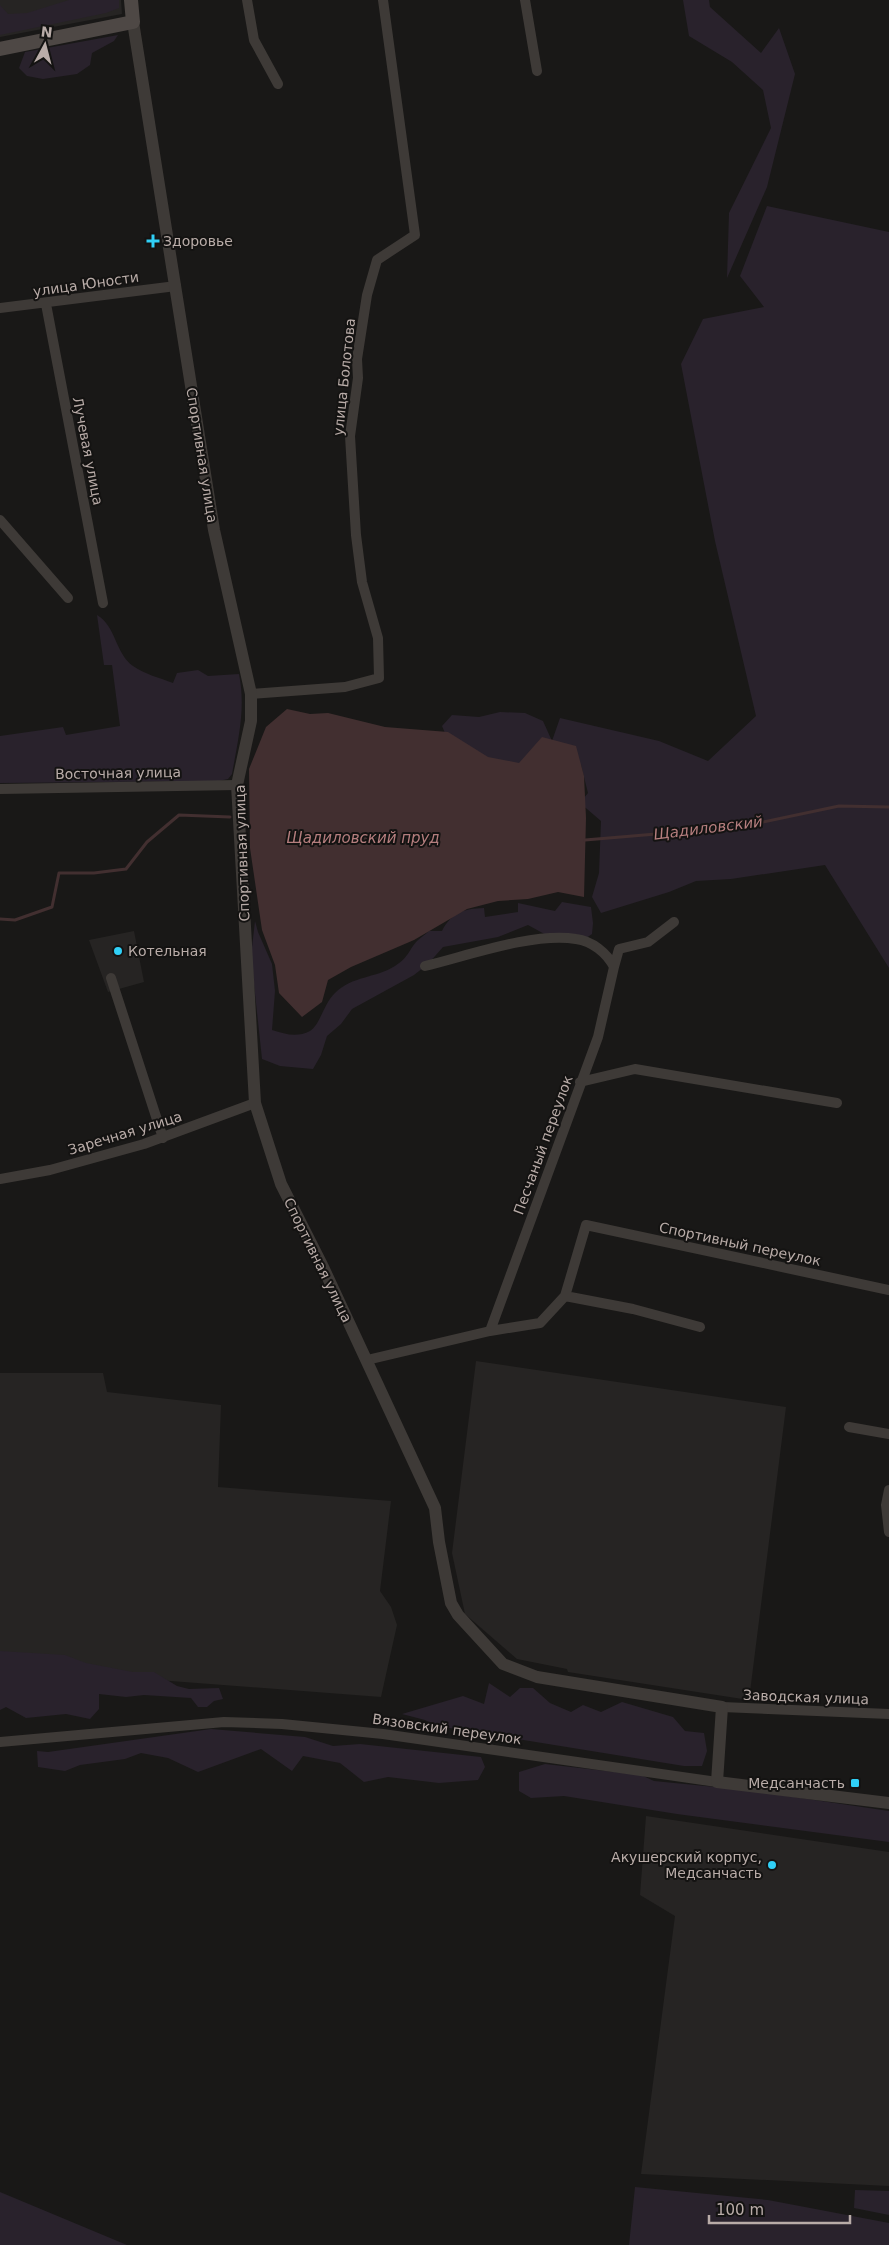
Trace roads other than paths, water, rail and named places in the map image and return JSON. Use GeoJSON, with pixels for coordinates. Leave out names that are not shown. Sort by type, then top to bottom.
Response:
{"type":"FeatureCollection","features":[{"type":"Feature","properties":{"kind":"main road","name":"Спортивная улица"},"geometry":{"type":"LineString","coordinates":[[131,0],[133,22]]}},
{"type":"Feature","properties":{"kind":"main road"},"geometry":{"type":"LineString","coordinates":[[0,49],[133,22]]}},
{"type":"Feature","properties":{"kind":"street"},"geometry":{"type":"LineString","coordinates":[[247,0],[254,40],[278,84]]}},
{"type":"Feature","properties":{"kind":"street","name":"улица Болотова"},"geometry":{"type":"LineString","coordinates":[[251,694],[345,687],[379,678],[378,638],[362,582],[356,535],[350,436],[358,378],[357,359],[367,295],[377,260],[415,235],[383,0]]}},
{"type":"Feature","properties":{"kind":"street"},"geometry":{"type":"LineString","coordinates":[[525,0],[537,71]]}},
{"type":"Feature","properties":{"kind":"street","name":"Спортивная улица"},"geometry":{"type":"LineString","coordinates":[[133,22],[214,530],[251,694],[251,721],[237,785],[255,1103],[281,1184],[367,1360],[435,1508],[439,1542],[451,1603],[458,1615],[502,1664],[537,1678],[722,1707]]}},
{"type":"Feature","properties":{"kind":"street","name":"улица Юности"},"geometry":{"type":"LineString","coordinates":[[0,308],[46,304],[176,286]]}},
{"type":"Feature","properties":{"kind":"street","name":"Лучевая улица"},"geometry":{"type":"LineString","coordinates":[[46,304],[103,604]]}},
{"type":"Feature","properties":{"kind":"street"},"geometry":{"type":"LineString","coordinates":[[0,520],[68,598]]}},
{"type":"Feature","properties":{"kind":"street","name":"Восточная улица"},"geometry":{"type":"LineString","coordinates":[[0,789],[237,785]]}},
{"type":"Feature","properties":{"kind":"street","name":"Песчаный переулок"},"geometry":{"type":"LineString","coordinates":[[490,1331],[598,1037],[619,949],[648,942],[674,922]]}},
{"type":"Feature","properties":{"kind":"street"},"geometry":{"type":"LineString","coordinates":[[425,966],[551,938],[578,939],[603,952],[609,957],[614,967]]}},
{"type":"Feature","properties":{"kind":"street"},"geometry":{"type":"LineString","coordinates":[[111,978],[164,1138]]}},
{"type":"Feature","properties":{"kind":"street"},"geometry":{"type":"LineString","coordinates":[[580,1082],[635,1069],[837,1103]]}},
{"type":"Feature","properties":{"kind":"street","name":"Заречная улица"},"geometry":{"type":"LineString","coordinates":[[0,1179],[50,1170],[164,1138],[255,1103]]}},
{"type":"Feature","properties":{"kind":"street","name":"Спортивный переулок"},"geometry":{"type":"LineString","coordinates":[[565,1296],[586,1225],[889,1290]]}},
{"type":"Feature","properties":{"kind":"street"},"geometry":{"type":"LineString","coordinates":[[367,1360],[490,1331],[540,1323],[565,1296],[633,1310],[700,1327]]}},
{"type":"Feature","properties":{"kind":"street"},"geometry":{"type":"LineString","coordinates":[[849,1427],[889,1434]]}},
{"type":"Feature","properties":{"kind":"street"},"geometry":{"type":"LineString","coordinates":[[889,1490],[886,1505],[889,1532]]}},
{"type":"Feature","properties":{"kind":"street"},"geometry":{"type":"LineString","coordinates":[[717,1782],[722,1707]]}},
{"type":"Feature","properties":{"kind":"street","name":"Заводская улица"},"geometry":{"type":"LineString","coordinates":[[722,1707],[889,1714]]}},
{"type":"Feature","properties":{"kind":"street","name":"Вязовский переулок"},"geometry":{"type":"LineString","coordinates":[[0,1742],[224,1722],[282,1724],[383,1734],[717,1782],[889,1803]]}},
{"type":"Feature","properties":{"kind":"water","name":"Щадиловский пруд"},"geometry":{"type":"Polygon","coordinates":[[[287,709],[310,714],[328,713],[385,727],[448,732],[488,757],[519,763],[542,737],[576,746],[584,776],[586,818],[584,897],[558,892],[528,899],[498,901],[467,909],[414,940],[351,967],[328,980],[322,1002],[302,1017],[279,993],[275,965],[262,930],[250,848],[249,769],[266,727],[287,709]]]}},
{"type":"Feature","properties":{"kind":"waterway","name":"Щадиловский"},"geometry":{"type":"LineString","coordinates":[[585,840],[739,827],[839,806],[889,807]]}},
{"type":"Feature","properties":{"kind":"waterway","name":"Щадиловский"},"geometry":{"type":"LineString","coordinates":[[0,919],[15,920],[52,907],[59,873],[94,873],[126,869],[147,842],[179,815],[230,817]]}},
{"type":"Feature","properties":{"kind":"place","name":"Здоровье"},"geometry":{"type":"Point","coordinates":[153,241]}},
{"type":"Feature","properties":{"kind":"place","name":"Котельная"},"geometry":{"type":"Point","coordinates":[118,951]}},
{"type":"Feature","properties":{"kind":"place","name":"Медсанчасть"},"geometry":{"type":"Point","coordinates":[855,1783]}},
{"type":"Feature","properties":{"kind":"place","name":"Акушерский корпус, Медсанчасть"},"geometry":{"type":"Point","coordinates":[772,1865]}}]}
